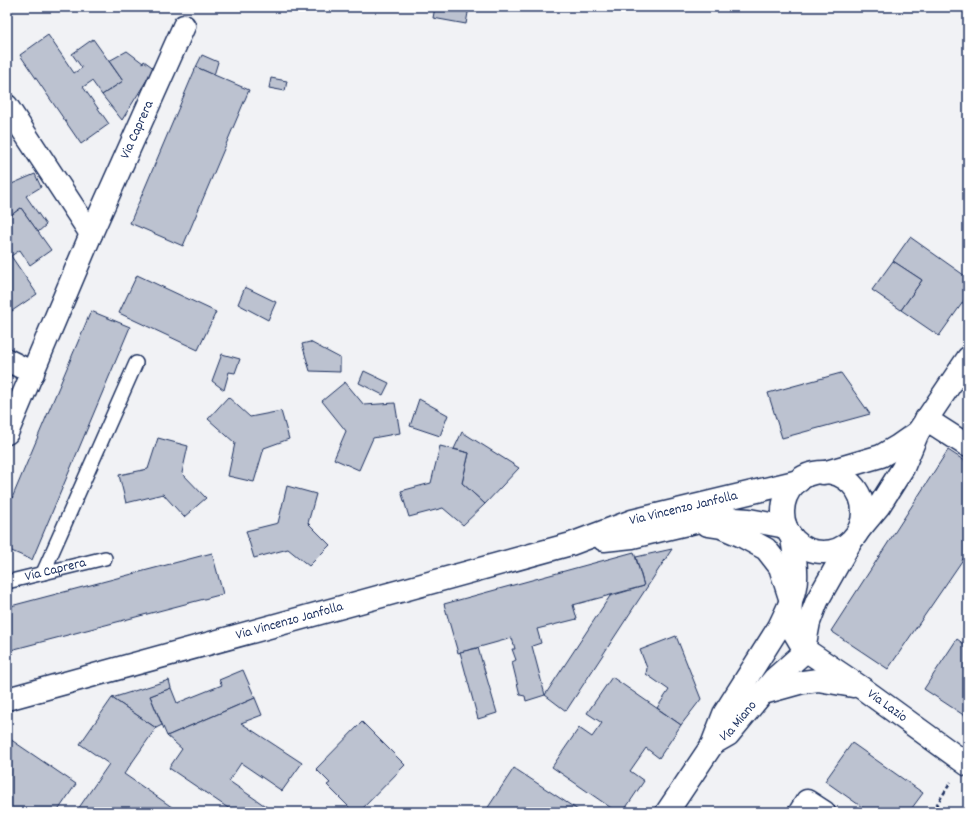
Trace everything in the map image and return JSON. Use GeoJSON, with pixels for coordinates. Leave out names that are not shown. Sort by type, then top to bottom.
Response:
{"type":"FeatureCollection","features":[{"type":"Feature","properties":{"kind":"main road","name":"Via Caprera"},"geometry":{"type":"LineString","coordinates":[[7,433],[91,234],[184,26]]}},
{"type":"Feature","properties":{"kind":"main road"},"geometry":{"type":"LineString","coordinates":[[7,106],[91,234]]}},
{"type":"Feature","properties":{"kind":"main road"},"geometry":{"type":"LineString","coordinates":[[7,360],[33,373]]}},
{"type":"Feature","properties":{"kind":"main road","name":"Via Miano"},"geometry":{"type":"LineString","coordinates":[[712,745],[724,714],[779,627],[791,601],[796,580],[789,533],[783,515],[784,502],[790,490],[799,481],[810,475],[823,473],[881,456],[898,446],[922,425],[964,371]]}},
{"type":"Feature","properties":{"kind":"main road"},"geometry":{"type":"LineString","coordinates":[[922,425],[968,446]]}},
{"type":"Feature","properties":{"kind":"main road","name":"Via Miano"},"geometry":{"type":"LineString","coordinates":[[789,533],[802,546],[814,551],[827,552],[840,549],[855,536],[879,506],[903,468],[922,425]]}},
{"type":"Feature","properties":{"kind":"main road","name":"Via Miano"},"geometry":{"type":"LineString","coordinates":[[712,745],[728,735],[760,694],[774,679],[801,655],[817,601],[855,536],[863,518],[862,504],[857,492],[848,482],[837,474],[823,473]]}},
{"type":"Feature","properties":{"kind":"main road","name":"Via Vincenzo Janfolla"},"geometry":{"type":"LineString","coordinates":[[7,699],[571,544],[632,521],[799,481]]}},
{"type":"Feature","properties":{"kind":"main road","name":"Via Vincenzo Janfolla"},"geometry":{"type":"LineString","coordinates":[[571,544],[632,537],[695,522],[720,518],[734,518],[789,533]]}},
{"type":"Feature","properties":{"kind":"main road"},"geometry":{"type":"LineString","coordinates":[[695,522],[721,527],[766,549],[780,567],[791,601],[790,618],[794,632],[804,649]]}},
{"type":"Feature","properties":{"kind":"main road","name":"Via Lazio"},"geometry":{"type":"LineString","coordinates":[[804,649],[862,688],[968,765]]}},
{"type":"Feature","properties":{"kind":"main road"},"geometry":{"type":"LineString","coordinates":[[760,694],[803,682],[818,680],[862,688]]}},
{"type":"Feature","properties":{"kind":"main road"},"geometry":{"type":"LineString","coordinates":[[667,812],[712,745]]}},
{"type":"Feature","properties":{"kind":"main road"},"geometry":{"type":"LineString","coordinates":[[800,812],[807,801],[824,812]]}},
{"type":"Feature","properties":{"kind":"lane"},"geometry":{"type":"LineString","coordinates":[[43,573],[136,363]]}},
{"type":"Feature","properties":{"kind":"lane","name":"Via Caprera"},"geometry":{"type":"LineString","coordinates":[[7,582],[105,558]]}},
{"type":"Feature","properties":{"kind":"path"},"geometry":{"type":"LineString","coordinates":[[932,812],[952,781]]}},
{"type":"Feature","properties":{"kind":"building"},"geometry":{"type":"Polygon","coordinates":[[[435,7],[469,7],[466,24],[433,18],[435,7]]]}},
{"type":"Feature","properties":{"kind":"building"},"geometry":{"type":"Polygon","coordinates":[[[48,35],[74,73],[82,68],[72,54],[93,39],[123,81],[102,95],[92,81],[83,87],[109,124],[81,144],[20,55],[48,35]]]}},
{"type":"Feature","properties":{"kind":"building"},"geometry":{"type":"Polygon","coordinates":[[[127,51],[143,63],[144,61],[155,69],[122,120],[102,95],[123,81],[109,61],[127,51]]]}},
{"type":"Feature","properties":{"kind":"building"},"geometry":{"type":"Polygon","coordinates":[[[202,55],[218,62],[214,75],[196,67],[202,55]]]}},
{"type":"Feature","properties":{"kind":"building"},"geometry":{"type":"Polygon","coordinates":[[[196,67],[249,90],[183,246],[130,223],[196,67]]]}},
{"type":"Feature","properties":{"kind":"building"},"geometry":{"type":"Polygon","coordinates":[[[271,78],[287,81],[285,91],[269,88],[271,78]]]}},
{"type":"Feature","properties":{"kind":"building"},"geometry":{"type":"Polygon","coordinates":[[[35,174],[41,187],[26,196],[46,225],[38,232],[21,208],[7,218],[7,186],[35,174]]]}},
{"type":"Feature","properties":{"kind":"building"},"geometry":{"type":"Polygon","coordinates":[[[21,208],[51,250],[30,265],[20,250],[11,256],[37,294],[9,313],[7,310],[7,238],[10,237],[7,233],[7,218],[21,208]]]}},
{"type":"Feature","properties":{"kind":"building"},"geometry":{"type":"Polygon","coordinates":[[[910,237],[968,278],[968,295],[939,336],[901,310],[922,280],[893,261],[910,237]]]}},
{"type":"Feature","properties":{"kind":"building"},"geometry":{"type":"Polygon","coordinates":[[[893,261],[922,280],[901,310],[872,290],[893,261]]]}},
{"type":"Feature","properties":{"kind":"building"},"geometry":{"type":"Polygon","coordinates":[[[137,275],[216,312],[198,350],[119,313],[137,275]]]}},
{"type":"Feature","properties":{"kind":"building"},"geometry":{"type":"Polygon","coordinates":[[[245,287],[276,302],[268,320],[238,304],[245,287]]]}},
{"type":"Feature","properties":{"kind":"building"},"geometry":{"type":"Polygon","coordinates":[[[91,311],[130,327],[32,560],[7,549],[7,510],[91,311]]]}},
{"type":"Feature","properties":{"kind":"building"},"geometry":{"type":"Polygon","coordinates":[[[310,342],[340,358],[340,372],[310,371],[302,344],[310,342]]]}},
{"type":"Feature","properties":{"kind":"building"},"geometry":{"type":"Polygon","coordinates":[[[222,354],[240,359],[235,373],[229,372],[224,390],[212,381],[222,354]]]}},
{"type":"Feature","properties":{"kind":"building"},"geometry":{"type":"Polygon","coordinates":[[[364,371],[389,383],[383,395],[359,383],[364,371]]]}},
{"type":"Feature","properties":{"kind":"building"},"geometry":{"type":"Polygon","coordinates":[[[841,373],[870,414],[782,438],[768,393],[841,373]]]}},
{"type":"Feature","properties":{"kind":"building"},"geometry":{"type":"Polygon","coordinates":[[[345,382],[364,405],[395,403],[400,433],[373,438],[359,470],[334,459],[346,431],[322,401],[345,382]]]}},
{"type":"Feature","properties":{"kind":"building"},"geometry":{"type":"Polygon","coordinates":[[[228,397],[250,417],[281,411],[289,439],[264,448],[254,482],[228,476],[235,443],[208,419],[228,397]]]}},
{"type":"Feature","properties":{"kind":"building"},"geometry":{"type":"Polygon","coordinates":[[[419,399],[448,415],[440,436],[410,426],[419,399]]]}},
{"type":"Feature","properties":{"kind":"building"},"geometry":{"type":"Polygon","coordinates":[[[462,432],[519,468],[485,504],[462,483],[469,453],[454,449],[462,432]]]}},
{"type":"Feature","properties":{"kind":"building"},"geometry":{"type":"Polygon","coordinates":[[[158,438],[188,446],[182,473],[206,498],[184,517],[163,494],[126,503],[119,475],[148,469],[158,438]]]}},
{"type":"Feature","properties":{"kind":"building"},"geometry":{"type":"Polygon","coordinates":[[[440,446],[469,453],[462,483],[485,504],[463,525],[443,508],[409,517],[401,491],[431,483],[440,446]]]}},
{"type":"Feature","properties":{"kind":"building"},"geometry":{"type":"Polygon","coordinates":[[[948,450],[968,463],[968,552],[888,669],[831,631],[948,450]]]}},
{"type":"Feature","properties":{"kind":"building"},"geometry":{"type":"Polygon","coordinates":[[[287,486],[316,494],[308,523],[330,545],[309,566],[288,549],[254,558],[246,531],[278,523],[287,486]]]}},
{"type":"Feature","properties":{"kind":"building"},"geometry":{"type":"Polygon","coordinates":[[[672,549],[566,711],[545,695],[610,596],[644,586],[636,557],[672,549]]]}},
{"type":"Feature","properties":{"kind":"building"},"geometry":{"type":"Polygon","coordinates":[[[634,552],[644,586],[573,605],[577,619],[537,629],[541,643],[532,646],[545,695],[526,701],[525,696],[520,695],[512,662],[516,660],[512,649],[515,649],[512,638],[458,653],[444,604],[634,552]]]}},
{"type":"Feature","properties":{"kind":"building"},"geometry":{"type":"Polygon","coordinates":[[[212,553],[223,594],[7,651],[7,607],[212,553]]]}},
{"type":"Feature","properties":{"kind":"building"},"geometry":{"type":"Polygon","coordinates":[[[676,636],[701,699],[681,725],[657,708],[669,690],[646,674],[647,668],[640,650],[676,636]]]}},
{"type":"Feature","properties":{"kind":"building"},"geometry":{"type":"Polygon","coordinates":[[[957,639],[968,647],[968,718],[924,689],[957,639]]]}},
{"type":"Feature","properties":{"kind":"building"},"geometry":{"type":"Polygon","coordinates":[[[478,648],[497,713],[478,719],[460,652],[478,648]]]}},
{"type":"Feature","properties":{"kind":"building"},"geometry":{"type":"Polygon","coordinates":[[[243,670],[255,698],[167,736],[150,696],[171,688],[177,703],[222,685],[219,680],[243,670]]]}},
{"type":"Feature","properties":{"kind":"building"},"geometry":{"type":"Polygon","coordinates":[[[612,677],[681,725],[659,758],[646,748],[630,771],[644,781],[623,812],[617,812],[552,767],[579,728],[592,737],[602,723],[587,713],[612,677]]]}},
{"type":"Feature","properties":{"kind":"building"},"geometry":{"type":"Polygon","coordinates":[[[169,680],[171,688],[150,696],[162,725],[156,728],[112,698],[169,680]]]}},
{"type":"Feature","properties":{"kind":"building"},"geometry":{"type":"Polygon","coordinates":[[[112,698],[156,728],[124,774],[179,812],[76,812],[109,764],[80,744],[112,698]]]}},
{"type":"Feature","properties":{"kind":"building"},"geometry":{"type":"Polygon","coordinates":[[[255,698],[262,715],[241,723],[302,763],[282,791],[241,763],[229,781],[274,812],[234,812],[169,768],[182,749],[167,736],[255,698]]]}},
{"type":"Feature","properties":{"kind":"building"},"geometry":{"type":"Polygon","coordinates":[[[362,722],[405,765],[359,812],[354,812],[327,785],[330,783],[316,769],[362,722]]]}},
{"type":"Feature","properties":{"kind":"building"},"geometry":{"type":"Polygon","coordinates":[[[7,737],[76,784],[57,812],[7,812],[7,737]]]}},
{"type":"Feature","properties":{"kind":"building"},"geometry":{"type":"Polygon","coordinates":[[[852,743],[923,793],[909,812],[869,812],[825,781],[852,743]]]}},
{"type":"Feature","properties":{"kind":"building"},"geometry":{"type":"Polygon","coordinates":[[[514,768],[581,812],[485,812],[514,768]]]}}]}
